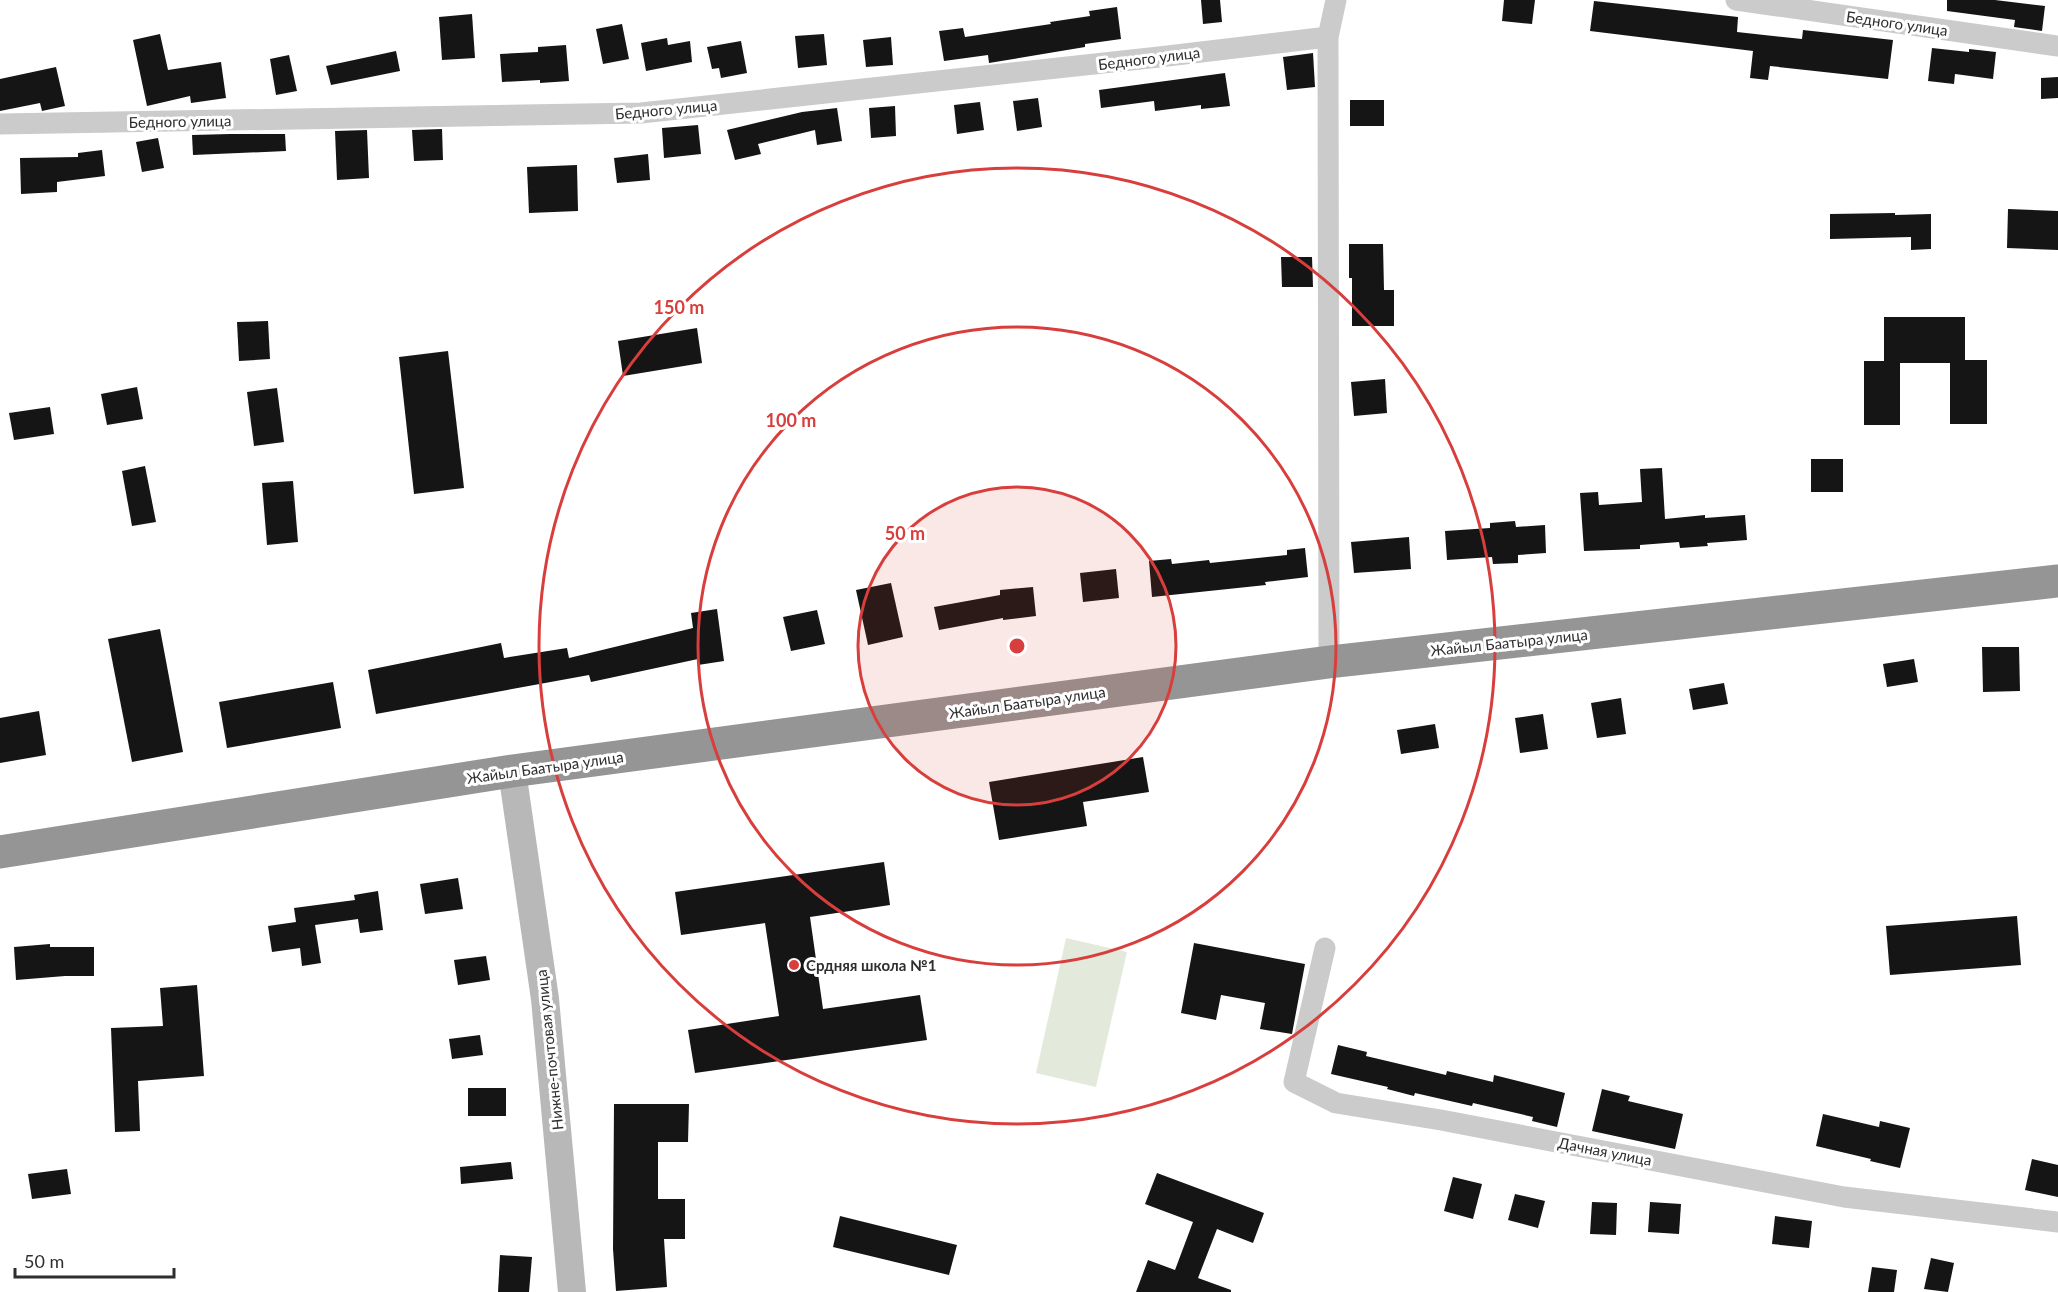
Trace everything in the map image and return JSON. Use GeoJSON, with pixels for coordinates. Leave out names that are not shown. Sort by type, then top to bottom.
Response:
{"type":"FeatureCollection","features":[{"type":"Feature","properties":{"kind":"highway","name":"Жайыл Баатыра улица"},"geometry":{"type":"LineString","coordinates":[[0,852],[512,771],[1329,662],[2058,581]]}},
{"type":"Feature","properties":{"kind":"street"},"geometry":{"type":"LineString","coordinates":[[1329,662],[1328,37],[1335,0]]}},
{"type":"Feature","properties":{"kind":"street","name":"Бедного улица"},"geometry":{"type":"LineString","coordinates":[[1736,0],[2058,46]]}},
{"type":"Feature","properties":{"kind":"street","name":"Бедного улица"},"geometry":{"type":"LineString","coordinates":[[0,123],[641,113],[1102,64],[1328,37]]}},
{"type":"Feature","properties":{"kind":"street","name":"Нижне-почтовая улица"},"geometry":{"type":"LineString","coordinates":[[512,771],[545,999],[572,1292]]}},
{"type":"Feature","properties":{"kind":"street","name":"Дачная улица"},"geometry":{"type":"LineString","coordinates":[[1325,948],[1294,1082],[1335,1103],[1441,1120],[1844,1197],[2058,1222]]}},
{"type":"Feature","properties":{"kind":"shaded area"},"geometry":{"type":"Polygon","coordinates":[[[1066,938],[1127,952],[1096,1087],[1036,1073],[1066,938]]]}},
{"type":"Feature","properties":{"kind":"building"},"geometry":{"type":"Polygon","coordinates":[[[1201,0],[1220,0],[1222,22],[1203,24],[1201,0]]]}},
{"type":"Feature","properties":{"kind":"building"},"geometry":{"type":"Polygon","coordinates":[[[1504,0],[1535,0],[1532,24],[1502,21],[1504,0]]]}},
{"type":"Feature","properties":{"kind":"building"},"geometry":{"type":"Polygon","coordinates":[[[1947,0],[1995,0],[2045,6],[2042,31],[2014,27],[2015,20],[1947,11],[1947,0]]]}},
{"type":"Feature","properties":{"kind":"building"},"geometry":{"type":"Polygon","coordinates":[[[1594,1],[1738,17],[1737,32],[1802,39],[1803,30],[1893,40],[1888,79],[1770,66],[1768,80],[1750,78],[1753,51],[1590,31],[1594,1]]]}},
{"type":"Feature","properties":{"kind":"building"},"geometry":{"type":"Polygon","coordinates":[[[1117,7],[1121,39],[989,63],[988,55],[944,61],[939,31],[963,28],[965,37],[1051,24],[1050,22],[1090,16],[1089,11],[1117,7]]]}},
{"type":"Feature","properties":{"kind":"building"},"geometry":{"type":"Polygon","coordinates":[[[472,14],[475,58],[442,60],[439,17],[472,14]]]}},
{"type":"Feature","properties":{"kind":"building"},"geometry":{"type":"Polygon","coordinates":[[[622,24],[629,59],[603,64],[596,29],[622,24]]]}},
{"type":"Feature","properties":{"kind":"building"},"geometry":{"type":"Polygon","coordinates":[[[160,34],[168,70],[221,62],[226,98],[191,103],[190,96],[147,106],[133,40],[160,34]]]}},
{"type":"Feature","properties":{"kind":"building"},"geometry":{"type":"Polygon","coordinates":[[[824,34],[827,65],[798,68],[795,36],[824,34]]]}},
{"type":"Feature","properties":{"kind":"building"},"geometry":{"type":"Polygon","coordinates":[[[891,37],[893,65],[866,67],[863,40],[891,37]]]}},
{"type":"Feature","properties":{"kind":"building"},"geometry":{"type":"Polygon","coordinates":[[[667,38],[668,45],[690,41],[692,62],[646,71],[641,43],[667,38]]]}},
{"type":"Feature","properties":{"kind":"building"},"geometry":{"type":"Polygon","coordinates":[[[741,41],[747,73],[721,78],[719,68],[712,69],[707,47],[741,41]]]}},
{"type":"Feature","properties":{"kind":"building"},"geometry":{"type":"Polygon","coordinates":[[[566,45],[569,81],[502,82],[500,54],[538,52],[538,47],[566,45]]]}},
{"type":"Feature","properties":{"kind":"building"},"geometry":{"type":"Polygon","coordinates":[[[1932,48],[1996,52],[1993,79],[1955,74],[1954,84],[1928,81],[1932,48]]]}},
{"type":"Feature","properties":{"kind":"building"},"geometry":{"type":"Polygon","coordinates":[[[396,51],[400,71],[331,85],[326,66],[396,51]]]}},
{"type":"Feature","properties":{"kind":"building"},"geometry":{"type":"Polygon","coordinates":[[[1313,53],[1315,87],[1287,90],[1283,57],[1313,53]]]}},
{"type":"Feature","properties":{"kind":"building"},"geometry":{"type":"Polygon","coordinates":[[[289,55],[297,91],[276,95],[270,59],[289,55]]]}},
{"type":"Feature","properties":{"kind":"building"},"geometry":{"type":"Polygon","coordinates":[[[56,67],[65,106],[42,111],[40,103],[0,111],[0,79],[56,67]]]}},
{"type":"Feature","properties":{"kind":"building"},"geometry":{"type":"Polygon","coordinates":[[[1225,73],[1230,106],[1201,109],[1201,105],[1155,111],[1154,101],[1101,108],[1099,90],[1225,73]]]}},
{"type":"Feature","properties":{"kind":"building"},"geometry":{"type":"Polygon","coordinates":[[[2058,77],[2058,98],[2041,99],[2041,78],[2058,77]]]}},
{"type":"Feature","properties":{"kind":"building"},"geometry":{"type":"Polygon","coordinates":[[[1038,98],[1042,127],[1017,131],[1013,101],[1038,98]]]}},
{"type":"Feature","properties":{"kind":"building"},"geometry":{"type":"Polygon","coordinates":[[[1350,100],[1384,100],[1384,126],[1350,126],[1350,100]]]}},
{"type":"Feature","properties":{"kind":"building"},"geometry":{"type":"Polygon","coordinates":[[[980,102],[984,130],[957,134],[954,105],[980,102]]]}},
{"type":"Feature","properties":{"kind":"building"},"geometry":{"type":"Polygon","coordinates":[[[895,106],[896,136],[871,138],[869,108],[895,106]]]}},
{"type":"Feature","properties":{"kind":"building"},"geometry":{"type":"Polygon","coordinates":[[[837,108],[842,141],[817,145],[815,130],[758,144],[761,154],[735,160],[727,130],[802,112],[837,108]]]}},
{"type":"Feature","properties":{"kind":"building"},"geometry":{"type":"Polygon","coordinates":[[[698,125],[701,154],[664,158],[662,128],[698,125]]]}},
{"type":"Feature","properties":{"kind":"building"},"geometry":{"type":"Polygon","coordinates":[[[442,129],[443,160],[414,161],[412,130],[442,129]]]}},
{"type":"Feature","properties":{"kind":"building"},"geometry":{"type":"Polygon","coordinates":[[[367,130],[369,178],[337,180],[335,131],[367,130]]]}},
{"type":"Feature","properties":{"kind":"building"},"geometry":{"type":"Polygon","coordinates":[[[285,134],[286,151],[193,155],[192,135],[285,134]]]}},
{"type":"Feature","properties":{"kind":"building"},"geometry":{"type":"Polygon","coordinates":[[[158,138],[164,168],[142,172],[136,142],[158,138]]]}},
{"type":"Feature","properties":{"kind":"building"},"geometry":{"type":"Polygon","coordinates":[[[102,150],[105,176],[57,182],[57,192],[21,194],[20,158],[78,157],[78,153],[102,150]]]}},
{"type":"Feature","properties":{"kind":"building"},"geometry":{"type":"Polygon","coordinates":[[[648,154],[650,180],[617,183],[614,158],[648,154]]]}},
{"type":"Feature","properties":{"kind":"building"},"geometry":{"type":"Polygon","coordinates":[[[577,165],[578,211],[529,213],[527,167],[577,165]]]}},
{"type":"Feature","properties":{"kind":"building"},"geometry":{"type":"Polygon","coordinates":[[[2008,209],[2058,211],[2058,250],[2007,248],[2008,209]]]}},
{"type":"Feature","properties":{"kind":"building"},"geometry":{"type":"Polygon","coordinates":[[[1895,213],[1895,215],[1931,214],[1931,249],[1911,250],[1911,237],[1830,239],[1830,214],[1895,213]]]}},
{"type":"Feature","properties":{"kind":"building"},"geometry":{"type":"Polygon","coordinates":[[[1349,244],[1383,244],[1384,290],[1394,290],[1394,326],[1352,326],[1349,244]]]}},
{"type":"Feature","properties":{"kind":"building"},"geometry":{"type":"Polygon","coordinates":[[[1281,257],[1312,257],[1313,287],[1282,287],[1281,257]]]}},
{"type":"Feature","properties":{"kind":"building"},"geometry":{"type":"Polygon","coordinates":[[[1884,317],[1965,317],[1965,360],[1987,360],[1987,424],[1950,424],[1950,363],[1900,363],[1900,425],[1864,425],[1864,361],[1884,361],[1884,317]]]}},
{"type":"Feature","properties":{"kind":"building"},"geometry":{"type":"Polygon","coordinates":[[[268,321],[270,359],[239,361],[237,322],[268,321]]]}},
{"type":"Feature","properties":{"kind":"building"},"geometry":{"type":"Polygon","coordinates":[[[697,328],[702,363],[623,376],[618,341],[697,328]]]}},
{"type":"Feature","properties":{"kind":"building"},"geometry":{"type":"Polygon","coordinates":[[[448,351],[464,488],[414,494],[399,357],[448,351]]]}},
{"type":"Feature","properties":{"kind":"building"},"geometry":{"type":"Polygon","coordinates":[[[1385,379],[1387,413],[1354,416],[1351,382],[1385,379]]]}},
{"type":"Feature","properties":{"kind":"building"},"geometry":{"type":"Polygon","coordinates":[[[137,387],[143,419],[107,425],[101,394],[137,387]]]}},
{"type":"Feature","properties":{"kind":"building"},"geometry":{"type":"Polygon","coordinates":[[[277,388],[284,442],[254,446],[247,392],[277,388]]]}},
{"type":"Feature","properties":{"kind":"building"},"geometry":{"type":"Polygon","coordinates":[[[50,407],[54,434],[14,440],[9,413],[50,407]]]}},
{"type":"Feature","properties":{"kind":"building"},"geometry":{"type":"Polygon","coordinates":[[[1811,459],[1843,459],[1843,492],[1811,492],[1811,459]]]}},
{"type":"Feature","properties":{"kind":"building"},"geometry":{"type":"Polygon","coordinates":[[[145,466],[156,522],[132,526],[122,471],[145,466]]]}},
{"type":"Feature","properties":{"kind":"building"},"geometry":{"type":"Polygon","coordinates":[[[1662,468],[1665,519],[1705,515],[1705,518],[1745,515],[1747,540],[1680,548],[1679,542],[1640,545],[1640,549],[1584,551],[1580,493],[1598,492],[1599,505],[1642,502],[1640,469],[1662,468]]]}},
{"type":"Feature","properties":{"kind":"building"},"geometry":{"type":"Polygon","coordinates":[[[293,481],[298,542],[267,545],[262,483],[293,481]]]}},
{"type":"Feature","properties":{"kind":"building"},"geometry":{"type":"Polygon","coordinates":[[[1515,521],[1516,527],[1545,525],[1546,553],[1518,555],[1518,563],[1493,564],[1492,557],[1447,560],[1445,531],[1490,528],[1490,523],[1515,521]]]}},
{"type":"Feature","properties":{"kind":"building"},"geometry":{"type":"Polygon","coordinates":[[[1409,537],[1411,569],[1354,573],[1351,542],[1409,537]]]}},
{"type":"Feature","properties":{"kind":"building"},"geometry":{"type":"Polygon","coordinates":[[[1305,548],[1308,577],[1265,582],[1266,585],[1152,597],[1149,561],[1171,559],[1172,564],[1209,560],[1210,563],[1287,555],[1287,550],[1305,548]]]}},
{"type":"Feature","properties":{"kind":"building"},"geometry":{"type":"Polygon","coordinates":[[[1116,569],[1119,598],[1083,602],[1080,573],[1116,569]]]}},
{"type":"Feature","properties":{"kind":"building"},"geometry":{"type":"Polygon","coordinates":[[[891,583],[903,637],[868,645],[856,590],[891,583]]]}},
{"type":"Feature","properties":{"kind":"building"},"geometry":{"type":"Polygon","coordinates":[[[1033,587],[1036,616],[1003,620],[1003,618],[939,630],[934,607],[1000,595],[1000,590],[1033,587]]]}},
{"type":"Feature","properties":{"kind":"building"},"geometry":{"type":"Polygon","coordinates":[[[717,609],[724,661],[698,665],[698,659],[591,682],[589,675],[376,714],[368,670],[501,643],[504,658],[567,648],[569,658],[693,628],[691,613],[717,609]]]}},
{"type":"Feature","properties":{"kind":"building"},"geometry":{"type":"Polygon","coordinates":[[[817,610],[825,644],[791,651],[783,617],[817,610]]]}},
{"type":"Feature","properties":{"kind":"building"},"geometry":{"type":"Polygon","coordinates":[[[160,629],[183,752],[132,762],[108,639],[160,629]]]}},
{"type":"Feature","properties":{"kind":"building"},"geometry":{"type":"Polygon","coordinates":[[[1982,647],[2019,647],[2020,691],[1983,692],[1982,647]]]}},
{"type":"Feature","properties":{"kind":"building"},"geometry":{"type":"Polygon","coordinates":[[[1914,659],[1918,682],[1887,687],[1883,664],[1914,659]]]}},
{"type":"Feature","properties":{"kind":"building"},"geometry":{"type":"Polygon","coordinates":[[[333,682],[341,728],[227,748],[219,702],[333,682]]]}},
{"type":"Feature","properties":{"kind":"building"},"geometry":{"type":"Polygon","coordinates":[[[1724,683],[1728,704],[1693,710],[1689,689],[1724,683]]]}},
{"type":"Feature","properties":{"kind":"building"},"geometry":{"type":"Polygon","coordinates":[[[1621,698],[1626,734],[1597,738],[1591,703],[1621,698]]]}},
{"type":"Feature","properties":{"kind":"building"},"geometry":{"type":"Polygon","coordinates":[[[39,711],[46,755],[0,763],[0,718],[39,711]]]}},
{"type":"Feature","properties":{"kind":"building"},"geometry":{"type":"Polygon","coordinates":[[[1543,714],[1548,749],[1520,753],[1515,718],[1543,714]]]}},
{"type":"Feature","properties":{"kind":"building"},"geometry":{"type":"Polygon","coordinates":[[[1435,724],[1439,748],[1401,754],[1397,730],[1435,724]]]}},
{"type":"Feature","properties":{"kind":"building"},"geometry":{"type":"Polygon","coordinates":[[[1143,757],[1149,792],[1083,802],[1087,826],[999,840],[989,782],[1143,757]]]}},
{"type":"Feature","properties":{"kind":"building","name":"Срдняя школа №1"},"geometry":{"type":"Polygon","coordinates":[[[884,862],[890,905],[810,917],[823,1009],[920,995],[927,1040],[695,1073],[688,1030],[779,1016],[765,923],[681,935],[675,892],[884,862]]]}},
{"type":"Feature","properties":{"kind":"building"},"geometry":{"type":"Polygon","coordinates":[[[458,878],[463,909],[425,914],[420,884],[458,878]]]}},
{"type":"Feature","properties":{"kind":"building"},"geometry":{"type":"Polygon","coordinates":[[[378,891],[383,930],[360,933],[358,919],[315,925],[321,963],[302,966],[300,948],[272,952],[268,926],[296,922],[294,908],[355,900],[354,895],[378,891]]]}},
{"type":"Feature","properties":{"kind":"building"},"geometry":{"type":"Polygon","coordinates":[[[2017,916],[2021,965],[1890,975],[1886,926],[2017,916]]]}},
{"type":"Feature","properties":{"kind":"building"},"geometry":{"type":"Polygon","coordinates":[[[1194,943],[1305,964],[1292,1034],[1260,1029],[1265,1003],[1221,995],[1216,1020],[1181,1013],[1194,943]]]}},
{"type":"Feature","properties":{"kind":"building"},"geometry":{"type":"Polygon","coordinates":[[[50,944],[50,947],[94,947],[94,976],[16,980],[14,947],[50,944]]]}},
{"type":"Feature","properties":{"kind":"building"},"geometry":{"type":"Polygon","coordinates":[[[486,956],[490,980],[458,985],[454,960],[486,956]]]}},
{"type":"Feature","properties":{"kind":"building"},"geometry":{"type":"Polygon","coordinates":[[[197,985],[204,1076],[138,1081],[140,1131],[115,1132],[111,1028],[163,1026],[160,988],[197,985]]]}},
{"type":"Feature","properties":{"kind":"building"},"geometry":{"type":"Polygon","coordinates":[[[480,1035],[483,1055],[452,1059],[449,1039],[480,1035]]]}},
{"type":"Feature","properties":{"kind":"building"},"geometry":{"type":"Polygon","coordinates":[[[1338,1045],[1367,1052],[1366,1056],[1446,1075],[1447,1071],[1493,1082],[1494,1075],[1565,1093],[1557,1127],[1532,1121],[1533,1117],[1473,1103],[1472,1106],[1415,1093],[1414,1096],[1387,1089],[1388,1087],[1331,1074],[1338,1045]]]}},
{"type":"Feature","properties":{"kind":"building"},"geometry":{"type":"Polygon","coordinates":[[[468,1088],[506,1088],[506,1116],[468,1116],[468,1088]]]}},
{"type":"Feature","properties":{"kind":"building"},"geometry":{"type":"Polygon","coordinates":[[[1602,1089],[1630,1096],[1628,1101],[1683,1114],[1675,1149],[1592,1131],[1602,1089]]]}},
{"type":"Feature","properties":{"kind":"building"},"geometry":{"type":"Polygon","coordinates":[[[614,1104],[689,1104],[688,1142],[658,1142],[658,1199],[685,1199],[685,1239],[664,1239],[667,1287],[616,1291],[613,1249],[614,1104]]]}},
{"type":"Feature","properties":{"kind":"building"},"geometry":{"type":"Polygon","coordinates":[[[1823,1114],[1879,1127],[1880,1121],[1910,1128],[1900,1168],[1816,1146],[1823,1114]]]}},
{"type":"Feature","properties":{"kind":"building"},"geometry":{"type":"Polygon","coordinates":[[[2032,1159],[2058,1165],[2058,1197],[2025,1190],[2032,1159]]]}},
{"type":"Feature","properties":{"kind":"building"},"geometry":{"type":"Polygon","coordinates":[[[511,1162],[513,1179],[461,1184],[460,1167],[511,1162]]]}},
{"type":"Feature","properties":{"kind":"building"},"geometry":{"type":"Polygon","coordinates":[[[67,1169],[71,1194],[32,1199],[28,1174],[67,1169]]]}},
{"type":"Feature","properties":{"kind":"building"},"geometry":{"type":"Polygon","coordinates":[[[1157,1173],[1264,1213],[1253,1243],[1217,1229],[1198,1278],[1231,1290],[1231,1292],[1136,1292],[1148,1260],[1175,1270],[1193,1222],[1145,1204],[1157,1173]]]}},
{"type":"Feature","properties":{"kind":"building"},"geometry":{"type":"Polygon","coordinates":[[[1453,1177],[1482,1184],[1473,1219],[1444,1211],[1453,1177]]]}},
{"type":"Feature","properties":{"kind":"building"},"geometry":{"type":"Polygon","coordinates":[[[1515,1194],[1545,1201],[1538,1228],[1508,1220],[1515,1194]]]}},
{"type":"Feature","properties":{"kind":"building"},"geometry":{"type":"Polygon","coordinates":[[[1592,1202],[1617,1203],[1616,1235],[1590,1234],[1592,1202]]]}},
{"type":"Feature","properties":{"kind":"building"},"geometry":{"type":"Polygon","coordinates":[[[1650,1202],[1681,1204],[1679,1234],[1648,1232],[1650,1202]]]}},
{"type":"Feature","properties":{"kind":"building"},"geometry":{"type":"Polygon","coordinates":[[[840,1216],[957,1245],[949,1275],[833,1247],[840,1216]]]}},
{"type":"Feature","properties":{"kind":"building"},"geometry":{"type":"Polygon","coordinates":[[[1775,1216],[1812,1221],[1809,1248],[1772,1244],[1775,1216]]]}},
{"type":"Feature","properties":{"kind":"building"},"geometry":{"type":"Polygon","coordinates":[[[500,1255],[532,1257],[529,1292],[498,1292],[500,1255]]]}},
{"type":"Feature","properties":{"kind":"building"},"geometry":{"type":"Polygon","coordinates":[[[1931,1258],[1954,1263],[1948,1292],[1924,1289],[1931,1258]]]}},
{"type":"Feature","properties":{"kind":"building"},"geometry":{"type":"Polygon","coordinates":[[[1872,1267],[1897,1270],[1894,1292],[1868,1292],[1872,1267]]]}},
{"type":"Feature","properties":{"kind":"place","name":"Срдняя школа №1"},"geometry":{"type":"Point","coordinates":[794,965]}}]}
